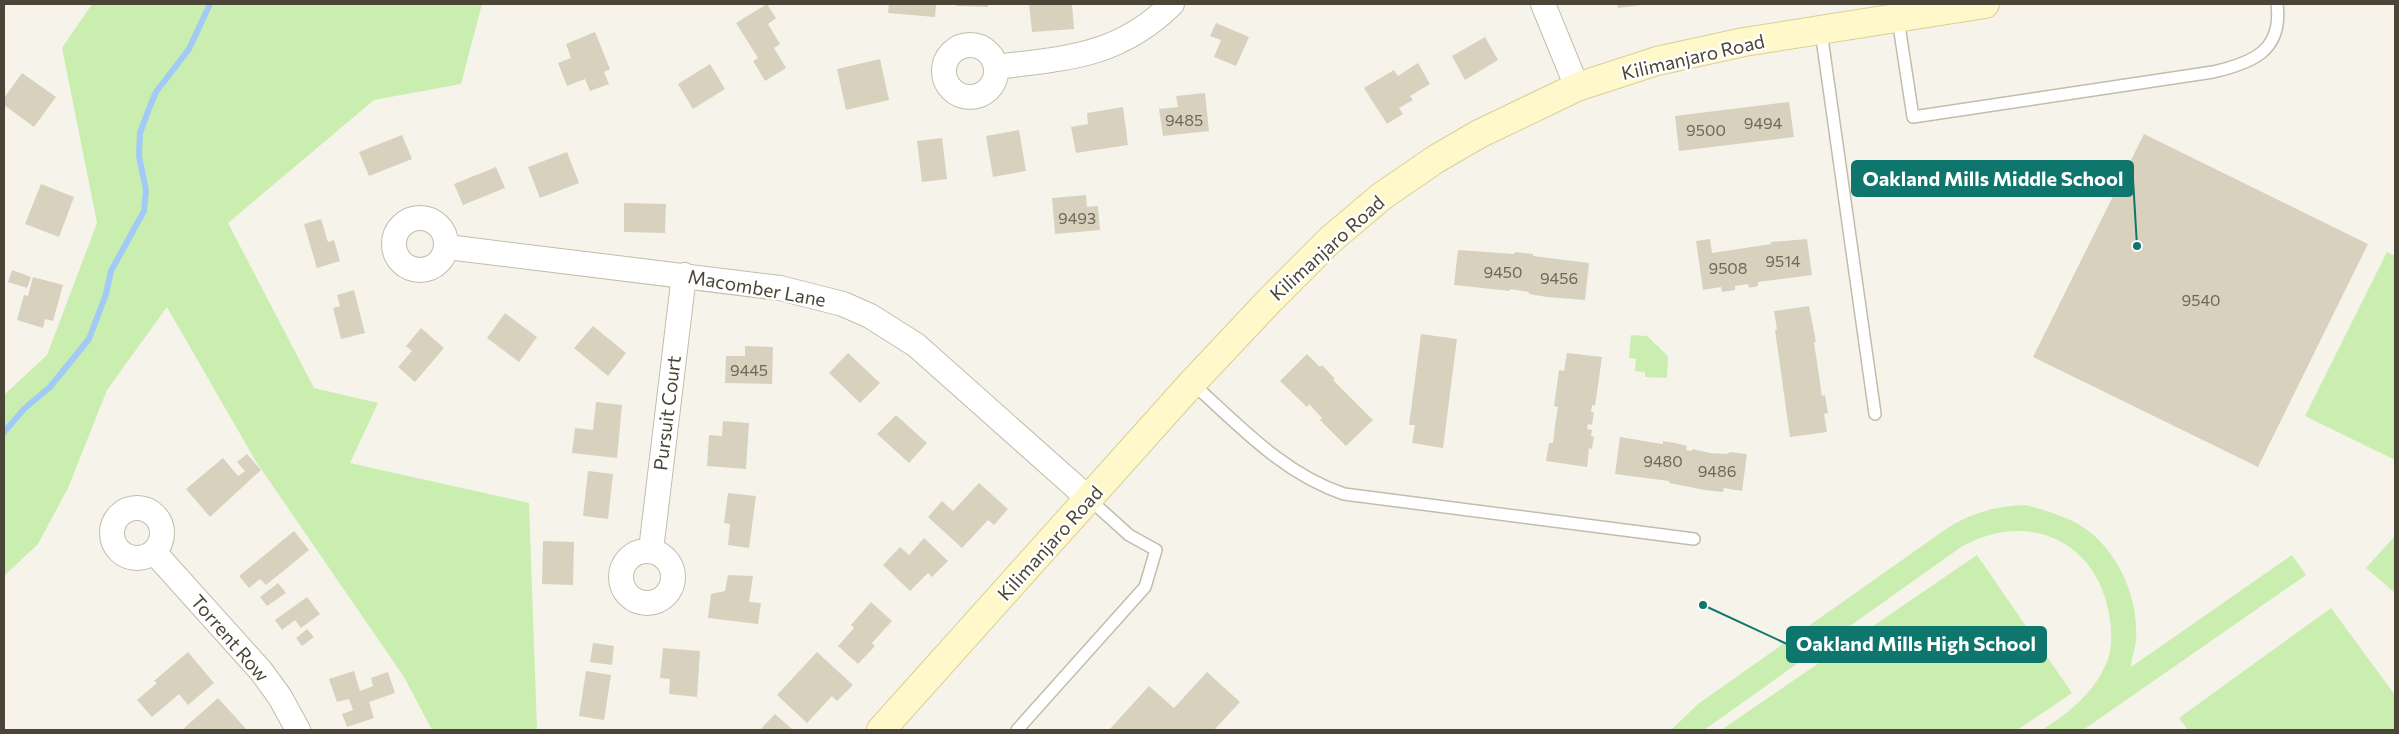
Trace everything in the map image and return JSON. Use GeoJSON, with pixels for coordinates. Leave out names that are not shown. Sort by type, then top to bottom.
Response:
{"type":"FeatureCollection","features":[{"type":"Feature","properties":{"kind":"street"},"geometry":{"type":"LineString","coordinates":[[996,67],[1080,56],[1110,47],[1135,34],[1158,18],[1172,4]]}},
{"type":"Feature","properties":{"kind":"street"},"geometry":{"type":"LineString","coordinates":[[1543,4],[1576,87]]}},
{"type":"Feature","properties":{"kind":"street","name":"Kilimanjaro Road"},"geometry":{"type":"LineString","coordinates":[[881,730],[1270,300],[1330,240],[1382,196],[1436,159],[1479,134],[1576,87],[1657,61],[1744,42],[1821,31],[1897,11],[1985,4]]}},
{"type":"Feature","properties":{"kind":"street","name":"Macomber Lane"},"geometry":{"type":"LineString","coordinates":[[447,247],[684,275],[797,292],[843,304],[870,316],[916,345],[1089,499]]}},
{"type":"Feature","properties":{"kind":"street","name":"Pursuit Court"},"geometry":{"type":"LineString","coordinates":[[651,550],[684,275]]}},
{"type":"Feature","properties":{"kind":"street","name":"Torrent Row"},"geometry":{"type":"LineString","coordinates":[[154,552],[261,671],[280,697],[298,730]]}},
{"type":"Feature","properties":{"kind":"lane"},"geometry":{"type":"LineString","coordinates":[[1897,11],[1913,117],[2203,74],[2238,66],[2254,59],[2266,50],[2274,36],[2278,22],[2276,4]]}},
{"type":"Feature","properties":{"kind":"lane"},"geometry":{"type":"LineString","coordinates":[[1821,31],[1876,414]]}},
{"type":"Feature","properties":{"kind":"lane"},"geometry":{"type":"LineString","coordinates":[[1192,384],[1278,460],[1320,486],[1344,494],[1694,539]]}},
{"type":"Feature","properties":{"kind":"lane"},"geometry":{"type":"LineString","coordinates":[[1016,730],[1145,587],[1156,550],[1129,535],[1089,499]]}},
{"type":"Feature","properties":{"kind":"green space"},"geometry":{"type":"Polygon","coordinates":[[[92,4],[482,4],[461,84],[374,100],[228,223],[314,388],[378,403],[350,463],[529,503],[537,730],[432,730],[404,677],[255,460],[167,307],[107,390],[68,488],[38,544],[4,576],[4,395],[47,355],[97,223],[62,48],[92,4]]]}},
{"type":"Feature","properties":{"kind":"green space"},"geometry":{"type":"Polygon","coordinates":[[[2387,252],[2395,256],[2395,460],[2305,416],[2387,252]]]}},
{"type":"Feature","properties":{"kind":"green space"},"geometry":{"type":"Polygon","coordinates":[[[1631,335],[1647,336],[1668,356],[1667,378],[1645,377],[1645,372],[1635,371],[1636,359],[1629,358],[1631,335]]]}},
{"type":"Feature","properties":{"kind":"green space"},"geometry":{"type":"Polygon","coordinates":[[[2026,505],[2076,523],[2096,537],[2107,549],[2124,577],[2134,609],[2136,641],[2131,667],[2292,555],[2306,575],[2083,730],[2042,730],[2070,710],[2086,695],[2100,676],[2108,660],[2111,647],[2111,627],[2102,588],[2090,567],[2074,550],[2054,538],[2033,532],[2010,531],[1985,536],[1961,547],[1704,730],[1671,730],[1698,704],[1949,527],[1968,517],[1986,511],[2026,505]]]}},
{"type":"Feature","properties":{"kind":"green space"},"geometry":{"type":"Polygon","coordinates":[[[2395,537],[2395,593],[2366,568],[2395,537]]]}},
{"type":"Feature","properties":{"kind":"green space"},"geometry":{"type":"Polygon","coordinates":[[[1977,555],[2072,693],[2017,730],[1721,730],[1977,555]]]}},
{"type":"Feature","properties":{"kind":"green space"},"geometry":{"type":"Polygon","coordinates":[[[2331,608],[2395,695],[2395,730],[2188,730],[2179,718],[2331,608]]]}},
{"type":"Feature","properties":{"kind":"building"},"geometry":{"type":"Polygon","coordinates":[[[767,4],[776,18],[768,24],[780,44],[774,48],[786,68],[765,81],[753,61],[758,58],[736,23],[767,4]]]}},
{"type":"Feature","properties":{"kind":"building"},"geometry":{"type":"Polygon","coordinates":[[[889,4],[936,4],[935,17],[888,13],[889,4]]]}},
{"type":"Feature","properties":{"kind":"building"},"geometry":{"type":"Polygon","coordinates":[[[957,4],[988,4],[988,7],[956,6],[957,4]]]}},
{"type":"Feature","properties":{"kind":"building"},"geometry":{"type":"Polygon","coordinates":[[[1029,4],[1072,4],[1074,29],[1032,32],[1029,4]]]}},
{"type":"Feature","properties":{"kind":"building"},"geometry":{"type":"Polygon","coordinates":[[[1617,4],[1642,4],[1642,5],[1618,8],[1617,4]]]}},
{"type":"Feature","properties":{"kind":"building"},"geometry":{"type":"Polygon","coordinates":[[[1216,23],[1249,37],[1236,66],[1214,57],[1221,40],[1210,36],[1216,23]]]}},
{"type":"Feature","properties":{"kind":"building"},"geometry":{"type":"Polygon","coordinates":[[[595,32],[610,69],[604,72],[609,84],[590,91],[585,79],[567,86],[558,63],[571,58],[566,44],[595,32]]]}},
{"type":"Feature","properties":{"kind":"building"},"geometry":{"type":"Polygon","coordinates":[[[1485,37],[1498,60],[1465,80],[1452,56],[1485,37]]]}},
{"type":"Feature","properties":{"kind":"building"},"geometry":{"type":"Polygon","coordinates":[[[880,59],[889,100],[846,110],[837,69],[880,59]]]}},
{"type":"Feature","properties":{"kind":"building"},"geometry":{"type":"Polygon","coordinates":[[[1418,63],[1430,84],[1410,96],[1413,100],[1399,108],[1403,114],[1387,124],[1364,88],[1394,70],[1398,76],[1418,63]]]}},
{"type":"Feature","properties":{"kind":"building"},"geometry":{"type":"Polygon","coordinates":[[[710,64],[725,89],[693,109],[678,84],[710,64]]]}},
{"type":"Feature","properties":{"kind":"building"},"geometry":{"type":"Polygon","coordinates":[[[22,73],[56,97],[34,127],[4,105],[4,98],[22,73]]]}},
{"type":"Feature","properties":{"kind":"building"},"geometry":{"type":"Polygon","coordinates":[[[1205,93],[1209,131],[1163,136],[1159,109],[1178,107],[1176,96],[1205,93]]]}},
{"type":"Feature","properties":{"kind":"building"},"geometry":{"type":"Polygon","coordinates":[[[1789,102],[1794,137],[1679,151],[1675,116],[1789,102]]]}},
{"type":"Feature","properties":{"kind":"building"},"geometry":{"type":"Polygon","coordinates":[[[1123,107],[1128,145],[1076,153],[1071,127],[1088,124],[1087,113],[1123,107]]]}},
{"type":"Feature","properties":{"kind":"building"},"geometry":{"type":"Polygon","coordinates":[[[1019,130],[1026,171],[993,177],[986,136],[1019,130]]]}},
{"type":"Feature","properties":{"kind":"building"},"geometry":{"type":"Polygon","coordinates":[[[2144,134],[2368,244],[2258,467],[2033,357],[2144,134]]]}},
{"type":"Feature","properties":{"kind":"building"},"geometry":{"type":"Polygon","coordinates":[[[402,135],[412,159],[369,176],[359,152],[402,135]]]}},
{"type":"Feature","properties":{"kind":"building"},"geometry":{"type":"Polygon","coordinates":[[[942,138],[947,179],[922,182],[917,141],[942,138]]]}},
{"type":"Feature","properties":{"kind":"building"},"geometry":{"type":"Polygon","coordinates":[[[567,152],[579,183],[540,198],[528,167],[567,152]]]}},
{"type":"Feature","properties":{"kind":"building"},"geometry":{"type":"Polygon","coordinates":[[[496,167],[505,188],[463,205],[454,184],[496,167]]]}},
{"type":"Feature","properties":{"kind":"building"},"geometry":{"type":"Polygon","coordinates":[[[41,184],[74,197],[59,237],[25,224],[41,184]]]}},
{"type":"Feature","properties":{"kind":"building"},"geometry":{"type":"Polygon","coordinates":[[[1086,195],[1087,207],[1098,206],[1100,230],[1055,234],[1052,198],[1086,195]]]}},
{"type":"Feature","properties":{"kind":"building"},"geometry":{"type":"Polygon","coordinates":[[[624,203],[666,204],[665,233],[624,232],[624,203]]]}},
{"type":"Feature","properties":{"kind":"building"},"geometry":{"type":"Polygon","coordinates":[[[321,219],[328,242],[334,240],[340,261],[317,268],[304,224],[321,219]]]}},
{"type":"Feature","properties":{"kind":"building"},"geometry":{"type":"Polygon","coordinates":[[[1710,239],[1712,253],[1771,244],[1771,242],[1807,239],[1812,275],[1758,282],[1758,286],[1749,288],[1748,284],[1735,286],[1735,290],[1722,292],[1721,287],[1703,290],[1696,241],[1710,239]]]}},
{"type":"Feature","properties":{"kind":"building"},"geometry":{"type":"Polygon","coordinates":[[[1458,250],[1514,254],[1515,252],[1589,263],[1585,300],[1547,297],[1510,289],[1510,291],[1454,285],[1458,250]]]}},
{"type":"Feature","properties":{"kind":"building"},"geometry":{"type":"Polygon","coordinates":[[[12,270],[31,277],[27,288],[8,282],[12,270]]]}},
{"type":"Feature","properties":{"kind":"building"},"geometry":{"type":"Polygon","coordinates":[[[33,277],[63,285],[53,321],[45,319],[43,328],[17,320],[24,295],[28,296],[33,277]]]}},
{"type":"Feature","properties":{"kind":"building"},"geometry":{"type":"Polygon","coordinates":[[[354,290],[365,333],[341,339],[333,308],[340,306],[337,295],[354,290]]]}},
{"type":"Feature","properties":{"kind":"building"},"geometry":{"type":"Polygon","coordinates":[[[1809,306],[1816,342],[1814,342],[1822,396],[1825,395],[1828,413],[1824,414],[1827,432],[1790,437],[1774,311],[1809,306]]]}},
{"type":"Feature","properties":{"kind":"building"},"geometry":{"type":"Polygon","coordinates":[[[505,313],[537,337],[519,362],[487,338],[505,313]]]}},
{"type":"Feature","properties":{"kind":"building"},"geometry":{"type":"Polygon","coordinates":[[[593,326],[626,353],[608,376],[574,348],[593,326]]]}},
{"type":"Feature","properties":{"kind":"building"},"geometry":{"type":"Polygon","coordinates":[[[421,328],[444,348],[415,382],[398,367],[412,351],[406,346],[421,328]]]}},
{"type":"Feature","properties":{"kind":"building"},"geometry":{"type":"Polygon","coordinates":[[[1421,334],[1457,339],[1443,448],[1412,443],[1415,425],[1409,425],[1421,334]]]}},
{"type":"Feature","properties":{"kind":"building"},"geometry":{"type":"Polygon","coordinates":[[[745,346],[773,347],[772,384],[725,383],[726,356],[745,356],[745,346]]]}},
{"type":"Feature","properties":{"kind":"building"},"geometry":{"type":"Polygon","coordinates":[[[848,353],[880,383],[860,403],[829,373],[848,353]]]}},
{"type":"Feature","properties":{"kind":"building"},"geometry":{"type":"Polygon","coordinates":[[[1567,353],[1602,357],[1595,406],[1592,405],[1591,412],[1594,412],[1592,425],[1588,424],[1587,429],[1592,430],[1591,436],[1594,437],[1592,449],[1589,448],[1587,467],[1546,461],[1549,443],[1553,443],[1558,407],[1554,406],[1559,370],[1564,371],[1567,353]]]}},
{"type":"Feature","properties":{"kind":"building"},"geometry":{"type":"Polygon","coordinates":[[[1307,354],[1320,367],[1322,365],[1335,379],[1333,380],[1373,420],[1346,446],[1320,420],[1322,418],[1309,404],[1307,407],[1280,381],[1307,354]]]}},
{"type":"Feature","properties":{"kind":"building"},"geometry":{"type":"Polygon","coordinates":[[[596,402],[622,405],[617,458],[572,453],[575,428],[593,430],[596,402]]]}},
{"type":"Feature","properties":{"kind":"building"},"geometry":{"type":"Polygon","coordinates":[[[896,415],[927,443],[909,463],[877,434],[896,415]]]}},
{"type":"Feature","properties":{"kind":"building"},"geometry":{"type":"Polygon","coordinates":[[[723,421],[749,423],[746,469],[707,466],[709,435],[722,436],[723,421]]]}},
{"type":"Feature","properties":{"kind":"building"},"geometry":{"type":"Polygon","coordinates":[[[1620,437],[1663,444],[1663,441],[1675,443],[1687,446],[1686,450],[1692,451],[1692,449],[1710,453],[1728,454],[1729,452],[1747,454],[1742,491],[1724,488],[1723,492],[1705,490],[1669,483],[1669,481],[1615,474],[1620,437]]]}},
{"type":"Feature","properties":{"kind":"building"},"geometry":{"type":"Polygon","coordinates":[[[247,454],[261,470],[210,517],[186,489],[223,458],[238,476],[245,471],[237,462],[247,454]]]}},
{"type":"Feature","properties":{"kind":"building"},"geometry":{"type":"Polygon","coordinates":[[[588,471],[613,474],[608,519],[583,516],[588,471]]]}},
{"type":"Feature","properties":{"kind":"building"},"geometry":{"type":"Polygon","coordinates":[[[979,483],[1008,509],[994,525],[988,520],[962,548],[928,517],[942,501],[953,511],[979,483]]]}},
{"type":"Feature","properties":{"kind":"building"},"geometry":{"type":"Polygon","coordinates":[[[728,493],[756,496],[749,548],[728,545],[730,524],[724,523],[728,493]]]}},
{"type":"Feature","properties":{"kind":"building"},"geometry":{"type":"Polygon","coordinates":[[[294,531],[309,550],[266,585],[260,579],[249,588],[239,576],[294,531]]]}},
{"type":"Feature","properties":{"kind":"building"},"geometry":{"type":"Polygon","coordinates":[[[924,538],[948,561],[932,577],[928,573],[910,591],[883,565],[900,547],[909,555],[924,538]]]}},
{"type":"Feature","properties":{"kind":"building"},"geometry":{"type":"Polygon","coordinates":[[[543,541],[574,542],[573,585],[542,584],[543,541]]]}},
{"type":"Feature","properties":{"kind":"building"},"geometry":{"type":"Polygon","coordinates":[[[728,575],[753,576],[749,602],[761,603],[758,624],[708,618],[711,594],[725,591],[728,575]]]}},
{"type":"Feature","properties":{"kind":"building"},"geometry":{"type":"Polygon","coordinates":[[[278,583],[286,593],[267,606],[260,597],[278,583]]]}},
{"type":"Feature","properties":{"kind":"building"},"geometry":{"type":"Polygon","coordinates":[[[307,597],[320,614],[301,628],[295,620],[282,630],[275,620],[307,597]]]}},
{"type":"Feature","properties":{"kind":"building"},"geometry":{"type":"Polygon","coordinates":[[[871,602],[892,621],[872,643],[875,646],[858,664],[838,646],[854,628],[851,625],[871,602]]]}},
{"type":"Feature","properties":{"kind":"building"},"geometry":{"type":"Polygon","coordinates":[[[307,629],[314,637],[302,646],[296,638],[307,629]]]}},
{"type":"Feature","properties":{"kind":"building"},"geometry":{"type":"Polygon","coordinates":[[[593,643],[614,646],[612,665],[590,662],[593,643]]]}},
{"type":"Feature","properties":{"kind":"building"},"geometry":{"type":"Polygon","coordinates":[[[663,648],[700,651],[697,697],[669,694],[670,679],[660,678],[663,648]]]}},
{"type":"Feature","properties":{"kind":"building"},"geometry":{"type":"Polygon","coordinates":[[[188,652],[214,683],[188,705],[179,694],[152,717],[137,700],[157,683],[154,681],[188,652]]]}},
{"type":"Feature","properties":{"kind":"building"},"geometry":{"type":"Polygon","coordinates":[[[817,652],[853,685],[837,701],[832,696],[807,723],[777,695],[817,652]]]}},
{"type":"Feature","properties":{"kind":"building"},"geometry":{"type":"Polygon","coordinates":[[[354,671],[360,691],[373,686],[371,678],[388,672],[395,693],[369,702],[374,718],[347,727],[342,714],[353,710],[349,699],[337,702],[329,679],[354,671]]]}},
{"type":"Feature","properties":{"kind":"building"},"geometry":{"type":"Polygon","coordinates":[[[586,671],[611,675],[604,720],[579,716],[586,671]]]}},
{"type":"Feature","properties":{"kind":"building"},"geometry":{"type":"Polygon","coordinates":[[[1207,672],[1240,702],[1214,730],[1109,730],[1149,686],[1174,708],[1207,672]]]}},
{"type":"Feature","properties":{"kind":"building"},"geometry":{"type":"Polygon","coordinates":[[[218,698],[247,730],[182,730],[218,698]]]}},
{"type":"Feature","properties":{"kind":"building"},"geometry":{"type":"Polygon","coordinates":[[[775,714],[793,730],[760,730],[775,714]]]}},
{"type":"Feature","properties":{"kind":"waterway"},"geometry":{"type":"LineString","coordinates":[[4,432],[24,409],[50,387],[89,339],[106,294],[111,271],[144,211],[146,190],[139,156],[140,133],[156,92],[189,49],[210,4]]}},
{"type":"Feature","properties":{"kind":"place","name":"Oakland Mills Middle School"},"geometry":{"type":"Point","coordinates":[2137,246]}},
{"type":"Feature","properties":{"kind":"place","name":"Oakland Mills High School"},"geometry":{"type":"Point","coordinates":[1703,605]}}]}
